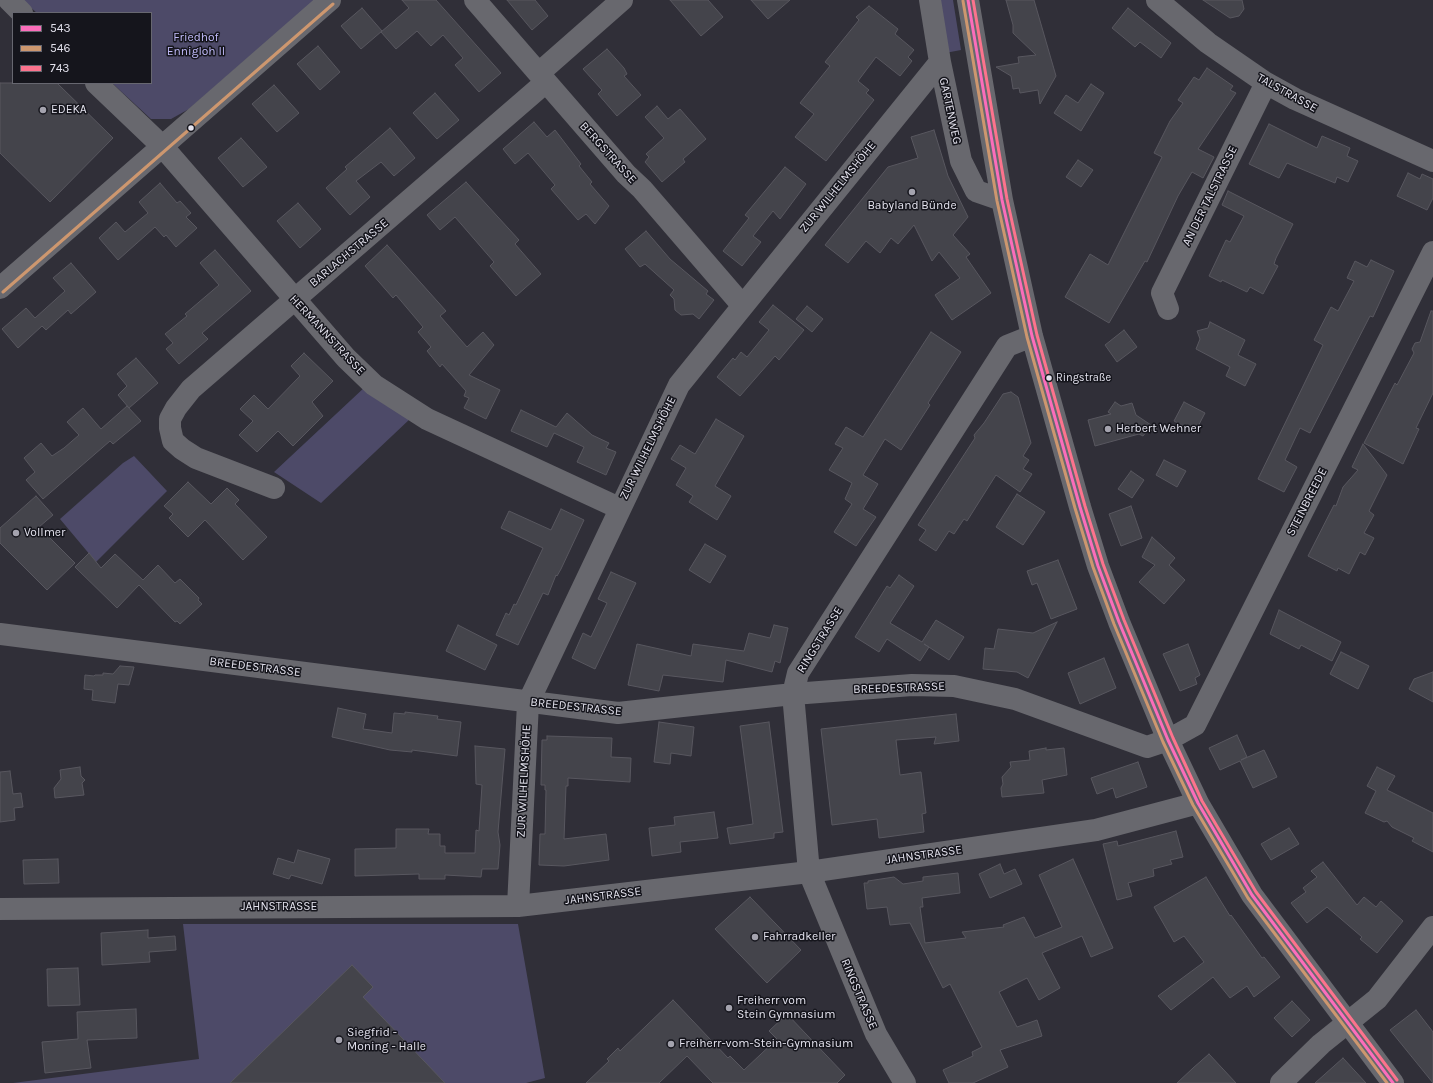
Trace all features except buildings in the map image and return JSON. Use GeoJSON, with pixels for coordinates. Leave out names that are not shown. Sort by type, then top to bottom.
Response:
{"type":"FeatureCollection","features":[{"type":"Feature","properties":{"kind":"street"},"geometry":{"type":"LineString","coordinates":[[9,0],[21,12]]}},
{"type":"Feature","properties":{"kind":"street"},"geometry":{"type":"LineString","coordinates":[[0,288],[330,0]]}},
{"type":"Feature","properties":{"kind":"street","name":"BERGSTRASSE"},"geometry":{"type":"LineString","coordinates":[[475,0],[742,305]]}},
{"type":"Feature","properties":{"kind":"street","name":"BARLACHSTRASSE"},"geometry":{"type":"LineString","coordinates":[[274,488],[196,458],[172,442],[170,419],[176,408],[191,389],[542,78],[622,0]]}},
{"type":"Feature","properties":{"kind":"street","name":"GARTENWEG"},"geometry":{"type":"LineString","coordinates":[[930,0],[940,62],[961,161],[976,191],[1002,200]]}},
{"type":"Feature","properties":{"kind":"street"},"geometry":{"type":"LineString","coordinates":[[968,0],[1002,200],[1032,336],[1098,566],[1119,622],[1168,740],[1198,803],[1252,895],[1393,1083]]}},
{"type":"Feature","properties":{"kind":"street","name":"TALSTRASSE"},"geometry":{"type":"LineString","coordinates":[[1157,0],[1208,43],[1266,83],[1302,103],[1433,161]]}},
{"type":"Feature","properties":{"kind":"street","name":"ZUR WILHELMSHÖHE"},"geometry":{"type":"LineString","coordinates":[[518,906],[528,702],[679,384],[940,62]]}},
{"type":"Feature","properties":{"kind":"street","name":"AN DER TALSTRASSE"},"geometry":{"type":"LineString","coordinates":[[1168,309],[1162,293],[1266,83]]}},
{"type":"Feature","properties":{"kind":"street","name":"HERMANNSTRASSE"},"geometry":{"type":"LineString","coordinates":[[97,84],[162,146],[346,358],[374,385],[398,402],[427,419],[619,508]]}},
{"type":"Feature","properties":{"kind":"street","name":"STEINBREEDE"},"geometry":{"type":"LineString","coordinates":[[1168,740],[1195,724],[1433,252]]}},
{"type":"Feature","properties":{"kind":"street","name":"RINGSTRASSE"},"geometry":{"type":"LineString","coordinates":[[905,1083],[876,1034],[809,872],[793,694],[798,673],[1007,346],[1032,336]]}},
{"type":"Feature","properties":{"kind":"street","name":"BREEDESTRASSE"},"geometry":{"type":"LineString","coordinates":[[0,634],[618,713],[793,694],[912,685],[954,686],[1015,699],[1147,747],[1168,740]]}},
{"type":"Feature","properties":{"kind":"street","name":"JAHNSTRASSE"},"geometry":{"type":"LineString","coordinates":[[0,909],[518,906],[809,872],[1096,830],[1198,803]]}},
{"type":"Feature","properties":{"kind":"street"},"geometry":{"type":"LineString","coordinates":[[1281,1083],[1321,1044],[1377,999],[1433,927]]}},
{"type":"Feature","properties":{"kind":"green space","name":"Friedhof Ennigloh II"},"geometry":{"type":"Polygon","coordinates":[[[22,0],[315,0],[189,109],[171,119],[151,119],[113,84],[152,84],[152,12],[36,12],[22,0]]]}},
{"type":"Feature","properties":{"kind":"green space"},"geometry":{"type":"Polygon","coordinates":[[[938,0],[953,0],[961,50],[945,53],[938,0]]]}},
{"type":"Feature","properties":{"kind":"green space"},"geometry":{"type":"Polygon","coordinates":[[[366,386],[411,418],[321,503],[274,472],[366,386]]]}},
{"type":"Feature","properties":{"kind":"green space"},"geometry":{"type":"Polygon","coordinates":[[[134,456],[167,491],[96,562],[60,519],[123,463],[134,456]]]}},
{"type":"Feature","properties":{"kind":"green space"},"geometry":{"type":"Polygon","coordinates":[[[183,924],[518,924],[545,1078],[526,1083],[13,1083],[199,1059],[183,924]]]}},
{"type":"Feature","properties":{"kind":"transit line","name":"543"},"geometry":{"type":"LineString","coordinates":[[968,0],[1002,200],[1032,336],[1080,507],[1098,566],[1119,622],[1168,740],[1198,803],[1252,895],[1393,1083]]}},
{"type":"Feature","properties":{"kind":"transit line","name":"743"},"geometry":{"type":"LineString","coordinates":[[973,0],[1007,199],[1037,335],[1085,506],[1103,564],[1124,620],[1173,738],[1202,801],[1256,892],[1397,1080]]}},
{"type":"Feature","properties":{"kind":"transit line","name":"546"},"geometry":{"type":"LineString","coordinates":[[963,1],[997,201],[1027,337],[1075,508],[1093,567],[1114,624],[1163,742],[1193,805],[1248,898],[1387,1083]]}},
{"type":"Feature","properties":{"kind":"transit line","name":"546"},"geometry":{"type":"LineString","coordinates":[[3,292],[333,4]]}},
{"type":"Feature","properties":{"kind":"place","name":"EDEKA"},"geometry":{"type":"Point","coordinates":[43,110]}},
{"type":"Feature","properties":{"kind":"place","name":"Babyland Bünde"},"geometry":{"type":"Point","coordinates":[912,192]}},
{"type":"Feature","properties":{"kind":"place","name":"Ringstraße"},"geometry":{"type":"Point","coordinates":[1049,378]}},
{"type":"Feature","properties":{"kind":"place","name":"Herbert Wehner"},"geometry":{"type":"Point","coordinates":[1108,429]}},
{"type":"Feature","properties":{"kind":"place","name":"Vollmer"},"geometry":{"type":"Point","coordinates":[16,533]}},
{"type":"Feature","properties":{"kind":"place","name":"Fahrradkeller"},"geometry":{"type":"Point","coordinates":[755,937]}},
{"type":"Feature","properties":{"kind":"place","name":"Freiherr vom Stein Gymnasium"},"geometry":{"type":"Point","coordinates":[729,1008]}},
{"type":"Feature","properties":{"kind":"place","name":"Siegfrid - Moning - Halle"},"geometry":{"type":"Point","coordinates":[339,1040]}},
{"type":"Feature","properties":{"kind":"place","name":"Freiherr-vom-Stein-Gymnasium"},"geometry":{"type":"Point","coordinates":[671,1044]}}]}
